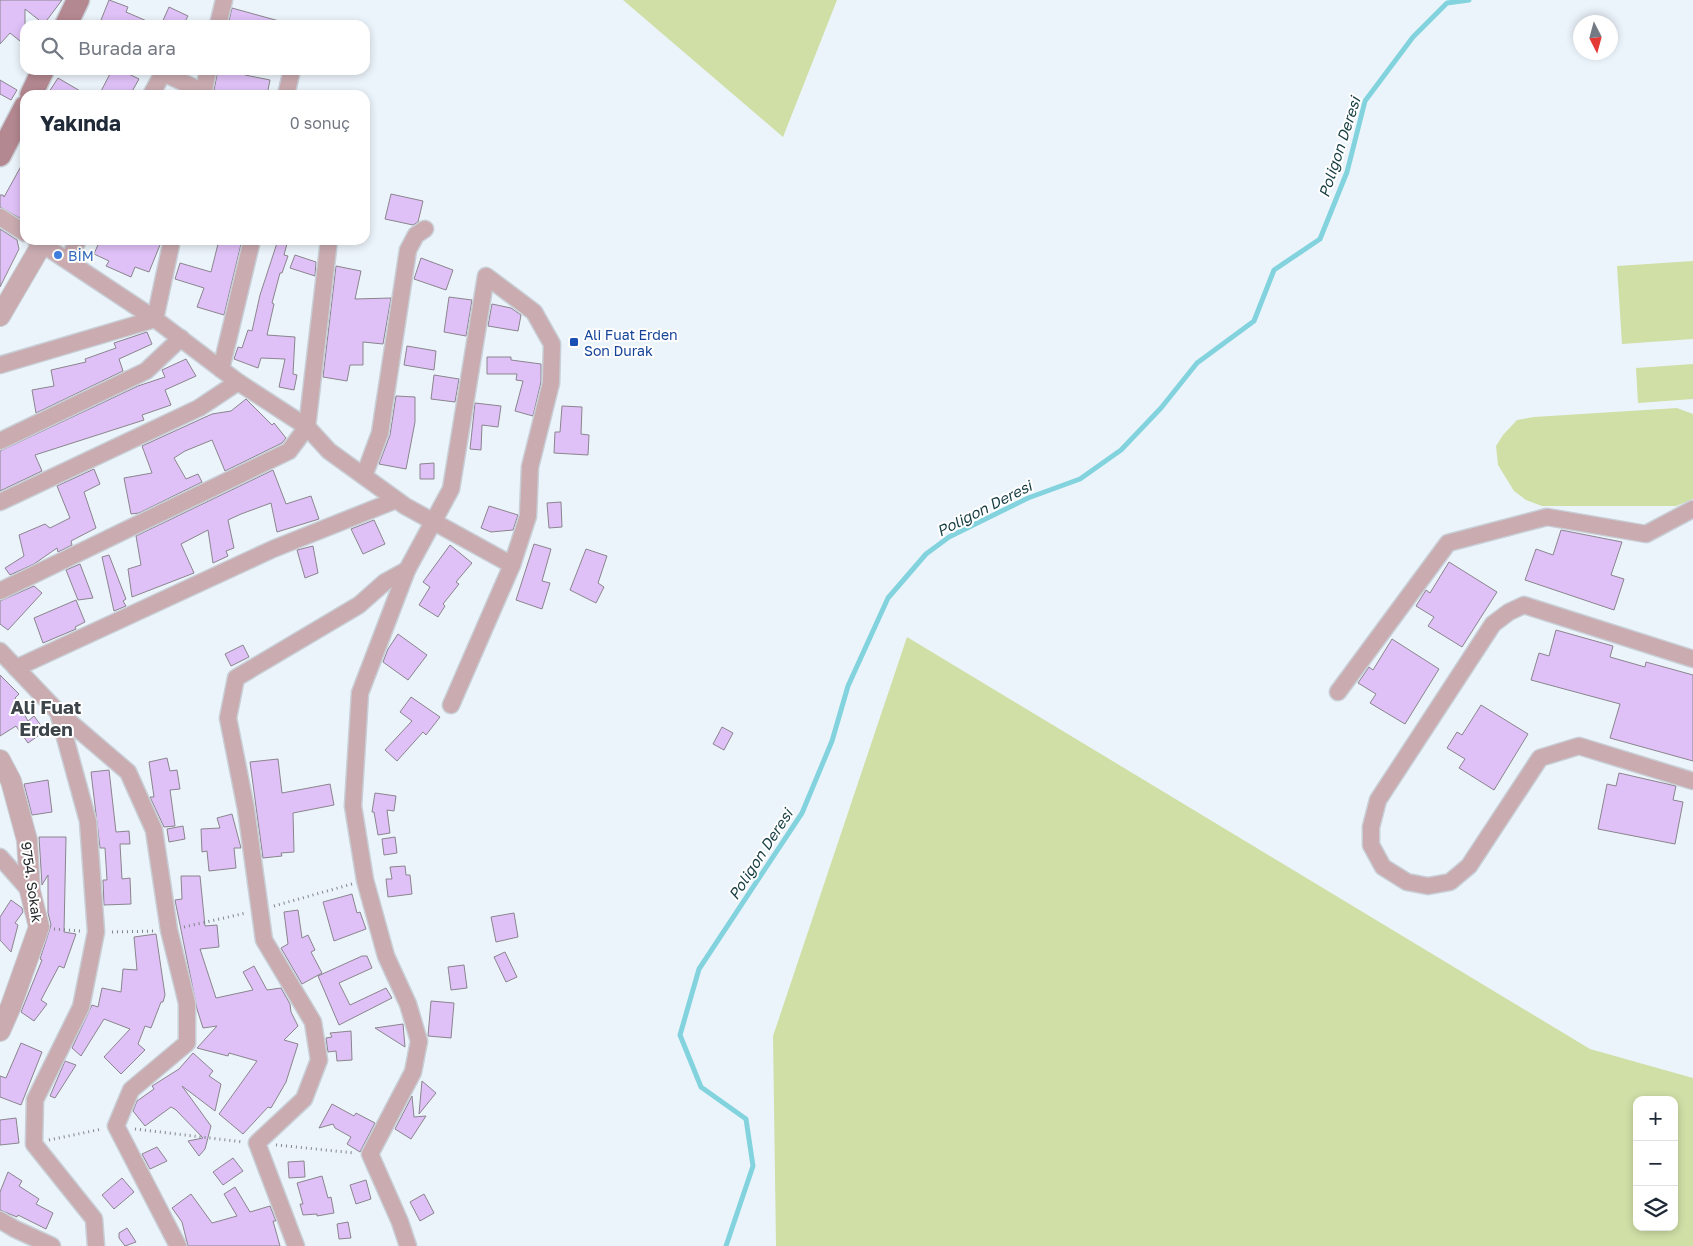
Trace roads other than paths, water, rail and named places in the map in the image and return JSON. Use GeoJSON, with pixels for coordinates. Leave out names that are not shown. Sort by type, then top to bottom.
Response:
{"type":"FeatureCollection","features":[{"type":"Feature","properties":{"kind":"main road"},"geometry":{"type":"LineString","coordinates":[[68,20],[78,0]]}},
{"type":"Feature","properties":{"kind":"main road"},"geometry":{"type":"LineString","coordinates":[[33,90],[41,75]]}},
{"type":"Feature","properties":{"kind":"main road"},"geometry":{"type":"LineString","coordinates":[[0,155],[20,117]]}},
{"type":"Feature","properties":{"kind":"street"},"geometry":{"type":"LineString","coordinates":[[219,20],[224,0]]}},
{"type":"Feature","properties":{"kind":"street"},"geometry":{"type":"LineString","coordinates":[[154,90],[162,75]]}},
{"type":"Feature","properties":{"kind":"street"},"geometry":{"type":"LineString","coordinates":[[165,75],[195,90]]}},
{"type":"Feature","properties":{"kind":"street"},"geometry":{"type":"LineString","coordinates":[[204,90],[207,75]]}},
{"type":"Feature","properties":{"kind":"street"},"geometry":{"type":"LineString","coordinates":[[287,90],[291,75]]}},
{"type":"Feature","properties":{"kind":"street"},"geometry":{"type":"LineString","coordinates":[[0,217],[20,230]]}},
{"type":"Feature","properties":{"kind":"street"},"geometry":{"type":"LineString","coordinates":[[364,476],[380,433],[408,250],[416,235],[425,229]]}},
{"type":"Feature","properties":{"kind":"street"},"geometry":{"type":"LineString","coordinates":[[0,316],[37,245]]}},
{"type":"Feature","properties":{"kind":"street"},"geometry":{"type":"LineString","coordinates":[[44,245],[155,319],[238,382],[307,427],[329,451],[396,500],[512,566]]}},
{"type":"Feature","properties":{"kind":"street"},"geometry":{"type":"LineString","coordinates":[[68,261],[76,245]]}},
{"type":"Feature","properties":{"kind":"street"},"geometry":{"type":"LineString","coordinates":[[155,319],[171,245]]}},
{"type":"Feature","properties":{"kind":"street"},"geometry":{"type":"LineString","coordinates":[[221,369],[251,245]]}},
{"type":"Feature","properties":{"kind":"street"},"geometry":{"type":"LineString","coordinates":[[0,591],[289,451],[307,427],[328,245]]}},
{"type":"Feature","properties":{"kind":"street"},"geometry":{"type":"LineString","coordinates":[[408,1246],[400,1222],[370,1154],[413,1072],[419,1041],[408,1004],[386,956],[364,880],[353,806],[360,693],[407,570],[451,489],[486,276],[534,312],[552,344],[551,383],[530,466],[528,516],[512,566],[451,705]]}},
{"type":"Feature","properties":{"kind":"street"},"geometry":{"type":"LineString","coordinates":[[0,365],[155,319]]}},
{"type":"Feature","properties":{"kind":"street"},"geometry":{"type":"LineString","coordinates":[[0,441],[146,371],[181,338]]}},
{"type":"Feature","properties":{"kind":"street"},"geometry":{"type":"LineString","coordinates":[[0,502],[199,408],[238,382]]}},
{"type":"Feature","properties":{"kind":"street"},"geometry":{"type":"LineString","coordinates":[[16,668],[273,549],[396,500]]}},
{"type":"Feature","properties":{"kind":"street"},"geometry":{"type":"LineString","coordinates":[[1338,692],[1448,543],[1547,517],[1646,534],[1693,509]]}},
{"type":"Feature","properties":{"kind":"street"},"geometry":{"type":"LineString","coordinates":[[296,1246],[257,1143],[304,1099],[319,1060],[313,1022],[264,940],[246,809],[228,718],[236,678],[359,605],[385,582],[407,570]]}},
{"type":"Feature","properties":{"kind":"street"},"geometry":{"type":"LineString","coordinates":[[1693,659],[1524,605],[1510,612],[1493,624],[1378,800],[1371,827],[1371,845],[1383,867],[1407,882],[1428,886],[1450,882],[1469,866],[1540,758],[1579,746],[1693,781]]}},
{"type":"Feature","properties":{"kind":"street"},"geometry":{"type":"LineString","coordinates":[[0,651],[58,712],[128,772],[154,830],[169,930],[187,1003],[187,1043],[131,1090],[116,1126],[178,1246]]}},
{"type":"Feature","properties":{"kind":"street"},"geometry":{"type":"LineString","coordinates":[[58,712],[88,821],[96,932],[81,1007],[35,1100],[34,1144],[94,1219],[96,1246]]}},
{"type":"Feature","properties":{"kind":"street","name":"9754. Sokak"},"geometry":{"type":"LineString","coordinates":[[0,760],[11,781],[28,840],[30,890],[39,927],[11,1006],[0,1031]]}},
{"type":"Feature","properties":{"kind":"street"},"geometry":{"type":"LineString","coordinates":[[0,857],[30,890]]}},
{"type":"Feature","properties":{"kind":"street"},"geometry":{"type":"LineString","coordinates":[[0,1220],[14,1229],[52,1246]]}},
{"type":"Feature","properties":{"kind":"waterway","name":"Poligon Deresi"},"geometry":{"type":"LineString","coordinates":[[726,1246],[753,1166],[746,1119],[701,1087],[680,1035],[699,969],[802,813],[832,741],[848,686],[888,598],[926,554],[949,537],[1028,498],[1080,479],[1121,450],[1161,408],[1197,363],[1254,321],[1274,270],[1320,239],[1347,172],[1365,101],[1413,37],[1447,3],[1469,0]]}},
{"type":"Feature","properties":{"kind":"place","name":"BİM"},"geometry":{"type":"Point","coordinates":[58,255]}},
{"type":"Feature","properties":{"kind":"place","name":"Ali Fuat Erden Son Durak"},"geometry":{"type":"Point","coordinates":[574,342]}},
{"type":"Feature","properties":{"kind":"district","name":"Ali Fuat Erden"},"geometry":{"type":"Point","coordinates":[46,717]}}]}
